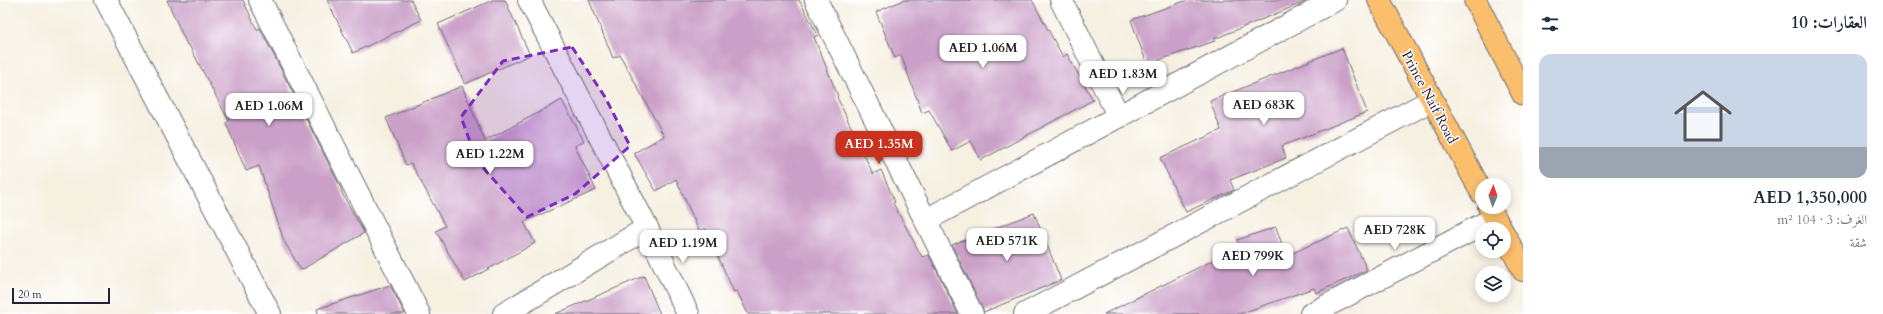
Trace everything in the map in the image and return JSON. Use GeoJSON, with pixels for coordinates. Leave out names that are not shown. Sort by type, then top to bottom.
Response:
{"type":"FeatureCollection","features":[{"type":"Feature","properties":{"kind":"main road","name":"Prince Naif Road"},"geometry":{"type":"LineString","coordinates":[[1379,0],[1475,181]]}},
{"type":"Feature","properties":{"kind":"main road"},"geometry":{"type":"LineString","coordinates":[[1475,0],[1523,94]]}},
{"type":"Feature","properties":{"kind":"main road"},"geometry":{"type":"LineString","coordinates":[[1511,248],[1523,270]]}},
{"type":"Feature","properties":{"kind":"street"},"geometry":{"type":"LineString","coordinates":[[106,0],[270,314]]}},
{"type":"Feature","properties":{"kind":"street"},"geometry":{"type":"LineString","coordinates":[[260,0],[419,314]]}},
{"type":"Feature","properties":{"kind":"street"},"geometry":{"type":"LineString","coordinates":[[528,0],[647,228],[688,314]]}},
{"type":"Feature","properties":{"kind":"street"},"geometry":{"type":"LineString","coordinates":[[816,0],[972,314]]}},
{"type":"Feature","properties":{"kind":"street"},"geometry":{"type":"LineString","coordinates":[[1061,0],[1119,116]]}},
{"type":"Feature","properties":{"kind":"street"},"geometry":{"type":"LineString","coordinates":[[926,220],[1335,0]]}},
{"type":"Feature","properties":{"kind":"street"},"geometry":{"type":"LineString","coordinates":[[1025,314],[1432,100]]}},
{"type":"Feature","properties":{"kind":"street"},"geometry":{"type":"LineString","coordinates":[[504,314],[647,228]]}},
{"type":"Feature","properties":{"kind":"street"},"geometry":{"type":"LineString","coordinates":[[1311,314],[1475,233]]}},
{"type":"Feature","properties":{"kind":"highlighted area"},"geometry":{"type":"Polygon","coordinates":[[[572,47],[605,97],[630,146],[575,194],[527,217],[477,161],[461,117],[503,61],[572,47]]]}},
{"type":"Feature","properties":{"kind":"building"},"geometry":{"type":"Polygon","coordinates":[[[167,0],[243,0],[257,30],[260,28],[339,184],[343,195],[364,233],[301,270],[284,241],[259,166],[246,171],[226,123],[229,121],[189,45],[187,45],[167,0]]]}},
{"type":"Feature","properties":{"kind":"building"},"geometry":{"type":"Polygon","coordinates":[[[327,0],[411,0],[421,20],[353,53],[327,0]]]}},
{"type":"Feature","properties":{"kind":"building"},"geometry":{"type":"Polygon","coordinates":[[[493,0],[505,0],[530,55],[465,84],[438,24],[493,0]]]}},
{"type":"Feature","properties":{"kind":"building"},"geometry":{"type":"Polygon","coordinates":[[[589,0],[799,0],[818,35],[814,37],[838,96],[837,97],[873,174],[881,170],[895,202],[893,203],[922,257],[929,255],[958,314],[748,314],[737,291],[734,292],[705,228],[699,231],[676,179],[656,191],[634,153],[664,136],[620,55],[613,58],[589,0]]]}},
{"type":"Feature","properties":{"kind":"building"},"geometry":{"type":"Polygon","coordinates":[[[904,0],[1032,0],[1063,57],[1067,54],[1093,100],[981,160],[971,141],[952,151],[929,110],[922,113],[901,55],[895,58],[876,12],[904,0]]]}},
{"type":"Feature","properties":{"kind":"building"},"geometry":{"type":"Polygon","coordinates":[[[1188,0],[1307,1],[1214,39],[1215,41],[1147,64],[1131,20],[1188,0]]]}},
{"type":"Feature","properties":{"kind":"building"},"geometry":{"type":"Polygon","coordinates":[[[1342,48],[1367,112],[1282,146],[1286,158],[1230,180],[1234,190],[1186,212],[1160,158],[1221,130],[1210,101],[1342,48]]]}},
{"type":"Feature","properties":{"kind":"building"},"geometry":{"type":"Polygon","coordinates":[[[462,86],[485,141],[562,100],[584,141],[575,146],[596,190],[524,222],[535,243],[465,282],[436,231],[445,226],[411,163],[406,165],[386,118],[462,86]]]}},
{"type":"Feature","properties":{"kind":"building"},"geometry":{"type":"Polygon","coordinates":[[[1034,213],[1061,280],[984,312],[952,245],[1034,213]]]}},
{"type":"Feature","properties":{"kind":"building"},"geometry":{"type":"Polygon","coordinates":[[[1276,227],[1286,256],[1348,228],[1367,270],[1316,293],[1314,288],[1239,314],[1104,314],[1240,247],[1237,240],[1276,227]]]}},
{"type":"Feature","properties":{"kind":"building"},"geometry":{"type":"Polygon","coordinates":[[[644,276],[660,314],[555,314],[644,276]]]}},
{"type":"Feature","properties":{"kind":"building"},"geometry":{"type":"Polygon","coordinates":[[[390,285],[405,314],[318,314],[317,309],[390,285]]]}}]}
